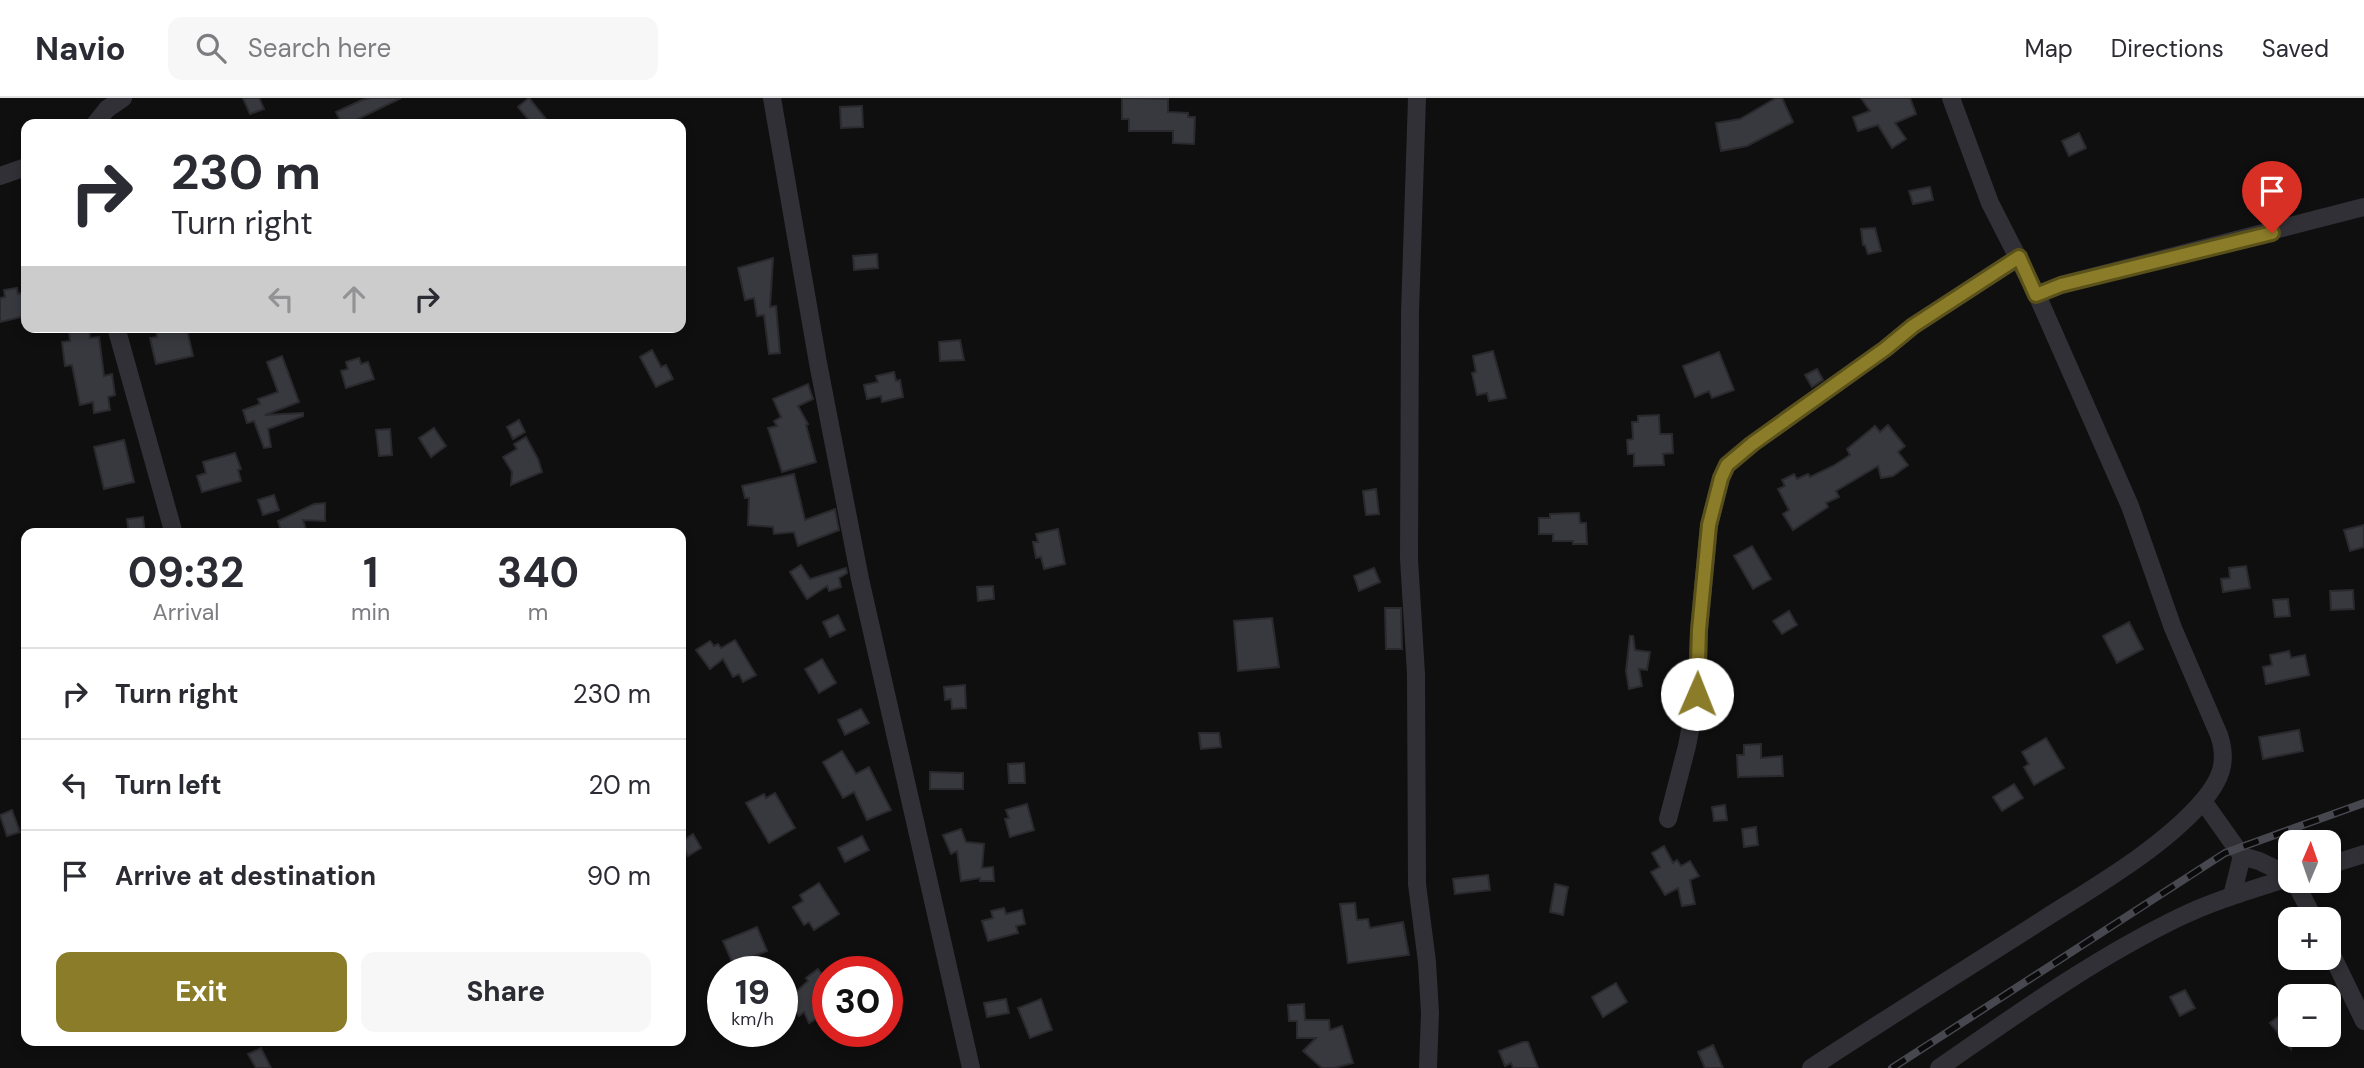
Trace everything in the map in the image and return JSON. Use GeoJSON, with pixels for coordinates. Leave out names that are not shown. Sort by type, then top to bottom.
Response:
{"type":"FeatureCollection","features":[{"type":"Feature","properties":{"kind":"street"},"geometry":{"type":"LineString","coordinates":[[99,119],[107,109],[123,98]]}},
{"type":"Feature","properties":{"kind":"street"},"geometry":{"type":"LineString","coordinates":[[772,98],[813,338],[860,579],[971,1068]]}},
{"type":"Feature","properties":{"kind":"street"},"geometry":{"type":"LineString","coordinates":[[1417,98],[1410,313],[1409,559],[1416,674],[1417,884],[1427,962],[1429,1068]]}},
{"type":"Feature","properties":{"kind":"street"},"geometry":{"type":"LineString","coordinates":[[1811,1068],[2106,879],[2156,843],[2203,802],[2221,774],[2224,762],[2219,734],[2173,628],[2130,506],[2019,257],[1990,203],[1951,98]]}},
{"type":"Feature","properties":{"kind":"street"},"geometry":{"type":"LineString","coordinates":[[0,176],[21,169]]}},
{"type":"Feature","properties":{"kind":"street"},"geometry":{"type":"LineString","coordinates":[[2036,295],[2061,285],[2364,207]]}},
{"type":"Feature","properties":{"kind":"street"},"geometry":{"type":"LineString","coordinates":[[1668,819],[1697,694],[1699,630],[1709,525],[1727,465],[1913,326],[2019,257]]}},
{"type":"Feature","properties":{"kind":"street"},"geometry":{"type":"LineString","coordinates":[[119,333],[172,528]]}},
{"type":"Feature","properties":{"kind":"street"},"geometry":{"type":"LineString","coordinates":[[2203,802],[2242,856],[2278,871]]}},
{"type":"Feature","properties":{"kind":"street"},"geometry":{"type":"LineString","coordinates":[[2342,861],[2364,855]]}},
{"type":"Feature","properties":{"kind":"street"},"geometry":{"type":"LineString","coordinates":[[2232,896],[2242,856]]}},
{"type":"Feature","properties":{"kind":"street"},"geometry":{"type":"LineString","coordinates":[[1939,1068],[2130,942],[2182,915],[2278,882]]}},
{"type":"Feature","properties":{"kind":"street"},"geometry":{"type":"LineString","coordinates":[[2339,970],[2364,1021]]}},
{"type":"Feature","properties":{"kind":"building"},"geometry":{"type":"Polygon","coordinates":[[[243,98],[259,98],[264,109],[250,114],[243,98]]]}},
{"type":"Feature","properties":{"kind":"building"},"geometry":{"type":"Polygon","coordinates":[[[401,98],[358,119],[340,119],[336,112],[362,100],[401,98]]]}},
{"type":"Feature","properties":{"kind":"building"},"geometry":{"type":"Polygon","coordinates":[[[529,98],[546,119],[528,119],[518,107],[529,98]]]}},
{"type":"Feature","properties":{"kind":"building"},"geometry":{"type":"Polygon","coordinates":[[[1122,98],[1168,99],[1168,112],[1188,113],[1188,117],[1195,117],[1194,144],[1173,143],[1173,131],[1129,131],[1129,119],[1122,119],[1122,98]]]}},
{"type":"Feature","properties":{"kind":"building"},"geometry":{"type":"Polygon","coordinates":[[[1776,98],[1782,98],[1793,122],[1747,146],[1721,151],[1716,123],[1740,119],[1776,98]]]}},
{"type":"Feature","properties":{"kind":"building"},"geometry":{"type":"Polygon","coordinates":[[[1861,98],[1910,98],[1916,114],[1895,123],[1906,139],[1892,148],[1878,125],[1858,131],[1853,117],[1870,111],[1861,98]]]}},
{"type":"Feature","properties":{"kind":"building"},"geometry":{"type":"Polygon","coordinates":[[[862,106],[863,127],[841,128],[840,107],[862,106]]]}},
{"type":"Feature","properties":{"kind":"building"},"geometry":{"type":"Polygon","coordinates":[[[2079,133],[2086,148],[2069,156],[2062,141],[2079,133]]]}},
{"type":"Feature","properties":{"kind":"building"},"geometry":{"type":"Polygon","coordinates":[[[1930,187],[1933,200],[1913,204],[1909,191],[1930,187]]]}},
{"type":"Feature","properties":{"kind":"building"},"geometry":{"type":"Polygon","coordinates":[[[1875,228],[1881,251],[1868,254],[1863,245],[1861,229],[1875,228]]]}},
{"type":"Feature","properties":{"kind":"building"},"geometry":{"type":"Polygon","coordinates":[[[877,254],[878,268],[854,270],[853,256],[877,254]]]}},
{"type":"Feature","properties":{"kind":"building"},"geometry":{"type":"Polygon","coordinates":[[[773,258],[770,307],[776,306],[780,353],[769,354],[764,315],[757,316],[754,298],[745,300],[738,268],[773,258]]]}},
{"type":"Feature","properties":{"kind":"building"},"geometry":{"type":"Polygon","coordinates":[[[17,288],[18,294],[21,293],[21,317],[0,322],[0,298],[5,297],[4,290],[17,288]]]}},
{"type":"Feature","properties":{"kind":"building"},"geometry":{"type":"Polygon","coordinates":[[[69,333],[90,333],[90,338],[99,337],[104,376],[112,374],[115,395],[108,397],[110,410],[94,413],[93,402],[80,405],[72,365],[65,366],[62,342],[70,341],[69,333]]]}},
{"type":"Feature","properties":{"kind":"building"},"geometry":{"type":"Polygon","coordinates":[[[156,333],[188,333],[193,356],[156,364],[150,338],[157,337],[156,333]]]}},
{"type":"Feature","properties":{"kind":"building"},"geometry":{"type":"Polygon","coordinates":[[[960,340],[964,360],[940,361],[939,342],[960,340]]]}},
{"type":"Feature","properties":{"kind":"building"},"geometry":{"type":"Polygon","coordinates":[[[652,350],[661,367],[666,365],[673,379],[656,387],[640,357],[652,350]]]}},
{"type":"Feature","properties":{"kind":"building"},"geometry":{"type":"Polygon","coordinates":[[[1493,351],[1506,398],[1489,401],[1487,393],[1477,395],[1472,373],[1476,372],[1473,356],[1493,351]]]}},
{"type":"Feature","properties":{"kind":"building"},"geometry":{"type":"Polygon","coordinates":[[[1719,352],[1734,390],[1712,398],[1709,391],[1695,397],[1683,366],[1719,352]]]}},
{"type":"Feature","properties":{"kind":"building"},"geometry":{"type":"Polygon","coordinates":[[[282,356],[299,402],[265,415],[303,413],[303,416],[268,429],[271,447],[264,448],[254,421],[247,423],[243,410],[260,404],[258,399],[278,392],[267,362],[282,356]]]}},
{"type":"Feature","properties":{"kind":"building"},"geometry":{"type":"Polygon","coordinates":[[[359,358],[361,364],[368,362],[374,379],[346,388],[341,371],[348,369],[346,362],[359,358]]]}},
{"type":"Feature","properties":{"kind":"building"},"geometry":{"type":"Polygon","coordinates":[[[1817,369],[1823,380],[1812,387],[1805,375],[1817,369]]]}},
{"type":"Feature","properties":{"kind":"building"},"geometry":{"type":"Polygon","coordinates":[[[894,372],[896,381],[900,380],[903,397],[882,402],[881,396],[867,399],[864,385],[878,382],[876,376],[894,372]]]}},
{"type":"Feature","properties":{"kind":"building"},"geometry":{"type":"Polygon","coordinates":[[[808,384],[813,399],[798,406],[808,424],[806,425],[816,462],[782,472],[768,428],[777,426],[774,421],[781,417],[773,399],[808,384]]]}},
{"type":"Feature","properties":{"kind":"building"},"geometry":{"type":"Polygon","coordinates":[[[1659,415],[1660,434],[1672,434],[1673,453],[1663,454],[1664,465],[1634,466],[1634,454],[1628,454],[1627,440],[1633,439],[1632,422],[1638,422],[1638,416],[1659,415]]]}},
{"type":"Feature","properties":{"kind":"building"},"geometry":{"type":"Polygon","coordinates":[[[519,420],[525,432],[513,439],[507,427],[519,420]]]}},
{"type":"Feature","properties":{"kind":"building"},"geometry":{"type":"Polygon","coordinates":[[[1888,425],[1905,446],[1898,452],[1908,465],[1893,476],[1881,478],[1878,466],[1836,491],[1839,497],[1826,503],[1828,507],[1793,530],[1783,514],[1789,510],[1778,489],[1785,486],[1782,480],[1794,474],[1797,479],[1808,474],[1810,477],[1833,466],[1850,455],[1847,449],[1875,426],[1880,432],[1888,425]]]}},
{"type":"Feature","properties":{"kind":"building"},"geometry":{"type":"Polygon","coordinates":[[[434,428],[446,446],[431,457],[419,438],[434,428]]]}},
{"type":"Feature","properties":{"kind":"building"},"geometry":{"type":"Polygon","coordinates":[[[390,429],[392,455],[379,456],[376,430],[390,429]]]}},
{"type":"Feature","properties":{"kind":"building"},"geometry":{"type":"Polygon","coordinates":[[[526,437],[542,472],[511,485],[512,472],[503,457],[517,449],[514,444],[526,437]]]}},
{"type":"Feature","properties":{"kind":"building"},"geometry":{"type":"Polygon","coordinates":[[[124,440],[134,482],[104,489],[94,447],[124,440]]]}},
{"type":"Feature","properties":{"kind":"building"},"geometry":{"type":"Polygon","coordinates":[[[235,453],[241,469],[238,470],[241,481],[202,492],[197,476],[206,473],[203,462],[235,453]]]}},
{"type":"Feature","properties":{"kind":"building"},"geometry":{"type":"Polygon","coordinates":[[[794,474],[805,520],[835,509],[839,530],[798,546],[794,532],[774,534],[773,527],[748,525],[749,498],[745,498],[742,486],[794,474]]]}},
{"type":"Feature","properties":{"kind":"building"},"geometry":{"type":"Polygon","coordinates":[[[1376,489],[1379,514],[1366,515],[1363,491],[1376,489]]]}},
{"type":"Feature","properties":{"kind":"building"},"geometry":{"type":"Polygon","coordinates":[[[274,495],[279,510],[263,515],[258,500],[274,495]]]}},
{"type":"Feature","properties":{"kind":"building"},"geometry":{"type":"Polygon","coordinates":[[[325,503],[325,521],[303,520],[305,528],[280,528],[278,521],[314,504],[325,503]]]}},
{"type":"Feature","properties":{"kind":"building"},"geometry":{"type":"Polygon","coordinates":[[[1579,513],[1580,523],[1586,523],[1587,544],[1553,541],[1553,534],[1539,534],[1539,518],[1550,518],[1550,514],[1579,513]]]}},
{"type":"Feature","properties":{"kind":"building"},"geometry":{"type":"Polygon","coordinates":[[[143,517],[144,528],[128,528],[127,519],[143,517]]]}},
{"type":"Feature","properties":{"kind":"building"},"geometry":{"type":"Polygon","coordinates":[[[2364,525],[2364,547],[2350,551],[2344,530],[2364,525]]]}},
{"type":"Feature","properties":{"kind":"building"},"geometry":{"type":"Polygon","coordinates":[[[1058,529],[1065,564],[1044,569],[1041,557],[1036,558],[1033,542],[1038,542],[1036,534],[1058,529]]]}},
{"type":"Feature","properties":{"kind":"building"},"geometry":{"type":"Polygon","coordinates":[[[1752,546],[1771,579],[1753,589],[1734,556],[1752,546]]]}},
{"type":"Feature","properties":{"kind":"building"},"geometry":{"type":"Polygon","coordinates":[[[801,565],[810,579],[846,568],[847,573],[839,578],[841,587],[829,591],[827,586],[807,599],[790,572],[801,565]]]}},
{"type":"Feature","properties":{"kind":"building"},"geometry":{"type":"Polygon","coordinates":[[[2246,566],[2250,588],[2223,592],[2221,579],[2230,578],[2229,568],[2246,566]]]}},
{"type":"Feature","properties":{"kind":"building"},"geometry":{"type":"Polygon","coordinates":[[[1374,568],[1380,582],[1359,591],[1354,576],[1374,568]]]}},
{"type":"Feature","properties":{"kind":"building"},"geometry":{"type":"Polygon","coordinates":[[[993,586],[994,599],[978,601],[977,587],[993,586]]]}},
{"type":"Feature","properties":{"kind":"building"},"geometry":{"type":"Polygon","coordinates":[[[2353,590],[2354,609],[2331,610],[2330,591],[2353,590]]]}},
{"type":"Feature","properties":{"kind":"building"},"geometry":{"type":"Polygon","coordinates":[[[2288,599],[2290,616],[2275,617],[2273,600],[2288,599]]]}},
{"type":"Feature","properties":{"kind":"building"},"geometry":{"type":"Polygon","coordinates":[[[1385,608],[1401,608],[1402,649],[1386,649],[1385,608]]]}},
{"type":"Feature","properties":{"kind":"building"},"geometry":{"type":"Polygon","coordinates":[[[1789,611],[1797,625],[1782,634],[1773,621],[1789,611]]]}},
{"type":"Feature","properties":{"kind":"building"},"geometry":{"type":"Polygon","coordinates":[[[838,615],[845,630],[830,637],[823,622],[838,615]]]}},
{"type":"Feature","properties":{"kind":"building"},"geometry":{"type":"Polygon","coordinates":[[[1272,618],[1279,667],[1238,671],[1234,621],[1272,618]]]}},
{"type":"Feature","properties":{"kind":"building"},"geometry":{"type":"Polygon","coordinates":[[[2129,622],[2143,649],[2117,663],[2103,636],[2129,622]]]}},
{"type":"Feature","properties":{"kind":"building"},"geometry":{"type":"Polygon","coordinates":[[[1630,636],[1633,636],[1635,650],[1650,652],[1647,670],[1639,669],[1642,686],[1629,689],[1626,671],[1630,636]]]}},
{"type":"Feature","properties":{"kind":"building"},"geometry":{"type":"Polygon","coordinates":[[[735,640],[756,675],[743,682],[739,674],[733,677],[723,659],[710,669],[696,650],[710,641],[721,648],[735,640]]]}},
{"type":"Feature","properties":{"kind":"building"},"geometry":{"type":"Polygon","coordinates":[[[2289,651],[2291,658],[2305,655],[2309,675],[2266,684],[2263,667],[2272,665],[2270,655],[2289,651]]]}},
{"type":"Feature","properties":{"kind":"building"},"geometry":{"type":"Polygon","coordinates":[[[822,659],[836,683],[819,693],[805,669],[822,659]]]}},
{"type":"Feature","properties":{"kind":"building"},"geometry":{"type":"Polygon","coordinates":[[[965,685],[966,708],[952,709],[951,699],[945,700],[944,687],[965,685]]]}},
{"type":"Feature","properties":{"kind":"building"},"geometry":{"type":"Polygon","coordinates":[[[861,709],[869,723],[845,735],[838,720],[861,709]]]}},
{"type":"Feature","properties":{"kind":"building"},"geometry":{"type":"Polygon","coordinates":[[[2299,730],[2303,751],[2263,759],[2259,737],[2299,730]]]}},
{"type":"Feature","properties":{"kind":"building"},"geometry":{"type":"Polygon","coordinates":[[[1199,733],[1219,733],[1221,747],[1201,749],[1199,733]]]}},
{"type":"Feature","properties":{"kind":"building"},"geometry":{"type":"Polygon","coordinates":[[[2046,738],[2064,768],[2034,785],[2024,767],[2029,764],[2022,752],[2046,738]]]}},
{"type":"Feature","properties":{"kind":"building"},"geometry":{"type":"Polygon","coordinates":[[[1761,744],[1761,758],[1782,756],[1783,776],[1738,777],[1737,755],[1744,755],[1744,745],[1761,744]]]}},
{"type":"Feature","properties":{"kind":"building"},"geometry":{"type":"Polygon","coordinates":[[[842,751],[856,774],[869,767],[891,810],[867,820],[854,792],[843,798],[823,762],[842,751]]]}},
{"type":"Feature","properties":{"kind":"building"},"geometry":{"type":"Polygon","coordinates":[[[1024,763],[1025,783],[1009,783],[1008,764],[1024,763]]]}},
{"type":"Feature","properties":{"kind":"building"},"geometry":{"type":"Polygon","coordinates":[[[930,772],[963,773],[963,789],[930,789],[930,772]]]}},
{"type":"Feature","properties":{"kind":"building"},"geometry":{"type":"Polygon","coordinates":[[[2014,784],[2023,798],[2002,811],[1993,797],[2014,784]]]}},
{"type":"Feature","properties":{"kind":"building"},"geometry":{"type":"Polygon","coordinates":[[[775,793],[795,828],[769,843],[746,803],[764,794],[766,798],[775,793]]]}},
{"type":"Feature","properties":{"kind":"building"},"geometry":{"type":"Polygon","coordinates":[[[1027,804],[1034,830],[1010,837],[1005,819],[1009,818],[1006,810],[1027,804]]]}},
{"type":"Feature","properties":{"kind":"building"},"geometry":{"type":"Polygon","coordinates":[[[1725,805],[1727,820],[1714,821],[1712,807],[1725,805]]]}},
{"type":"Feature","properties":{"kind":"building"},"geometry":{"type":"Polygon","coordinates":[[[12,810],[20,832],[7,836],[0,815],[12,810]]]}},
{"type":"Feature","properties":{"kind":"building"},"geometry":{"type":"Polygon","coordinates":[[[1756,827],[1758,845],[1744,847],[1742,829],[1756,827]]]}},
{"type":"Feature","properties":{"kind":"building"},"geometry":{"type":"Polygon","coordinates":[[[961,829],[966,842],[984,844],[982,868],[993,867],[994,881],[980,881],[980,878],[961,881],[957,851],[951,854],[943,835],[961,829]]]}},
{"type":"Feature","properties":{"kind":"building"},"geometry":{"type":"Polygon","coordinates":[[[693,834],[701,848],[688,856],[686,839],[693,834]]]}},
{"type":"Feature","properties":{"kind":"building"},"geometry":{"type":"Polygon","coordinates":[[[862,836],[869,850],[845,862],[838,848],[862,836]]]}},
{"type":"Feature","properties":{"kind":"building"},"geometry":{"type":"Polygon","coordinates":[[[1664,846],[1673,863],[1677,860],[1681,866],[1690,861],[1699,876],[1690,880],[1695,904],[1682,906],[1678,888],[1665,895],[1651,872],[1660,867],[1652,853],[1664,846]]]}},
{"type":"Feature","properties":{"kind":"building"},"geometry":{"type":"Polygon","coordinates":[[[1488,875],[1490,890],[1455,894],[1453,879],[1488,875]]]}},
{"type":"Feature","properties":{"kind":"building"},"geometry":{"type":"Polygon","coordinates":[[[819,883],[839,914],[814,930],[809,922],[804,925],[793,907],[803,901],[800,895],[819,883]]]}},
{"type":"Feature","properties":{"kind":"building"},"geometry":{"type":"Polygon","coordinates":[[[1555,884],[1568,887],[1563,915],[1550,912],[1555,884]]]}},
{"type":"Feature","properties":{"kind":"building"},"geometry":{"type":"Polygon","coordinates":[[[1355,903],[1357,920],[1368,919],[1370,928],[1403,922],[1409,955],[1348,963],[1340,904],[1355,903]]]}},
{"type":"Feature","properties":{"kind":"building"},"geometry":{"type":"Polygon","coordinates":[[[1004,908],[1006,914],[1022,910],[1025,924],[1016,926],[1018,933],[988,941],[982,921],[993,918],[991,911],[1004,908]]]}},
{"type":"Feature","properties":{"kind":"building"},"geometry":{"type":"Polygon","coordinates":[[[757,927],[767,951],[754,956],[730,956],[723,941],[757,927]]]}},
{"type":"Feature","properties":{"kind":"building"},"geometry":{"type":"Polygon","coordinates":[[[812,974],[812,1021],[809,1023],[804,1012],[798,1015],[798,990],[808,981],[806,978],[812,974]]]}},
{"type":"Feature","properties":{"kind":"building"},"geometry":{"type":"Polygon","coordinates":[[[1616,983],[1627,1002],[1603,1017],[1592,997],[1616,983]]]}},
{"type":"Feature","properties":{"kind":"building"},"geometry":{"type":"Polygon","coordinates":[[[2185,990],[2195,1008],[2180,1016],[2170,997],[2185,990]]]}},
{"type":"Feature","properties":{"kind":"building"},"geometry":{"type":"Polygon","coordinates":[[[1006,999],[1009,1013],[987,1017],[984,1003],[1006,999]]]}},
{"type":"Feature","properties":{"kind":"building"},"geometry":{"type":"Polygon","coordinates":[[[1041,999],[1052,1030],[1030,1038],[1018,1008],[1041,999]]]}},
{"type":"Feature","properties":{"kind":"building"},"geometry":{"type":"Polygon","coordinates":[[[1304,1004],[1305,1020],[1329,1020],[1330,1030],[1342,1026],[1353,1063],[1322,1068],[1303,1051],[1316,1038],[1297,1038],[1297,1021],[1289,1021],[1288,1005],[1304,1004]]]}},
{"type":"Feature","properties":{"kind":"building"},"geometry":{"type":"Polygon","coordinates":[[[2278,1017],[2278,1033],[2270,1023],[2278,1017]]]}},
{"type":"Feature","properties":{"kind":"building"},"geometry":{"type":"Polygon","coordinates":[[[1528,1042],[1538,1068],[1513,1068],[1511,1063],[1505,1066],[1499,1051],[1528,1042]]]}},
{"type":"Feature","properties":{"kind":"building"},"geometry":{"type":"Polygon","coordinates":[[[1713,1045],[1723,1068],[1705,1068],[1698,1052],[1713,1045]]]}},
{"type":"Feature","properties":{"kind":"building"},"geometry":{"type":"Polygon","coordinates":[[[261,1048],[271,1068],[256,1068],[248,1054],[261,1048]]]}},
{"type":"Feature","properties":{"kind":"railway"},"geometry":{"type":"LineString","coordinates":[[1892,1068],[2225,853],[2364,803]]}},
{"type":"Feature","properties":{"kind":"route"},"geometry":{"type":"LineString","coordinates":[[1697,694],[1699,630],[1709,525],[1727,465],[1752,444],[1913,326],[2019,257],[2036,295],[2061,285],[2272,233]]}}]}
